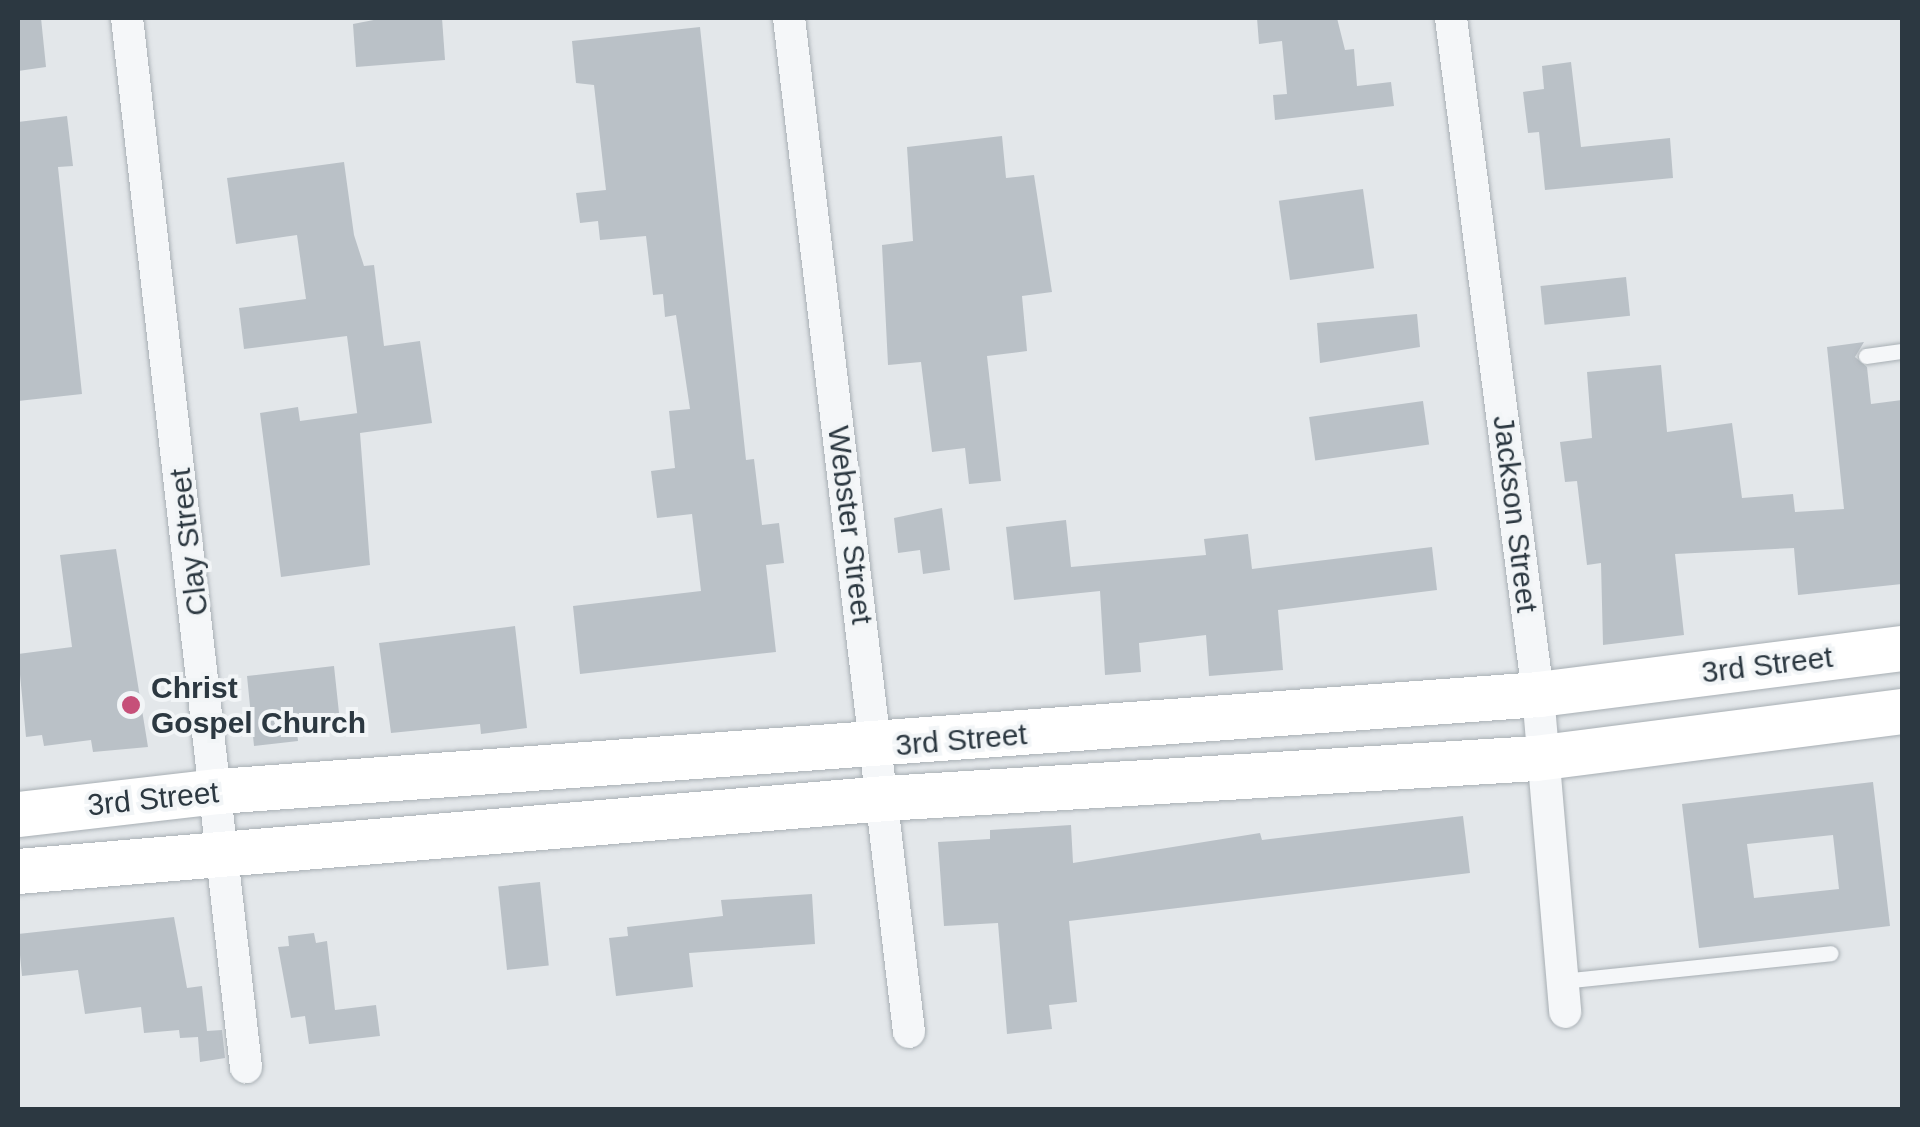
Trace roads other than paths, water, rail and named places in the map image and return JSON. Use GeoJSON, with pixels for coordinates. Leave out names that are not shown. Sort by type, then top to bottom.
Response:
{"type":"FeatureCollection","features":[{"type":"Feature","properties":{"kind":"main road","name":"3rd Street"},"geometry":{"type":"LineString","coordinates":[[18,814],[218,791],[878,747],[1538,694],[1902,648]]}},
{"type":"Feature","properties":{"kind":"main road","name":"3rd Street"},"geometry":{"type":"LineString","coordinates":[[18,870],[885,798],[1538,755],[1902,711]]}},
{"type":"Feature","properties":{"kind":"street","name":"Clay Street"},"geometry":{"type":"LineString","coordinates":[[128,18],[246,1066]]}},
{"type":"Feature","properties":{"kind":"street","name":"Webster Street"},"geometry":{"type":"LineString","coordinates":[[789,18],[885,798],[908,1032]]}},
{"type":"Feature","properties":{"kind":"street","name":"Jackson Street"},"geometry":{"type":"LineString","coordinates":[[1451,18],[1538,694],[1538,755],[1563,997]]}},
{"type":"Feature","properties":{"kind":"lane"},"geometry":{"type":"LineString","coordinates":[[1866,356],[1902,351]]}},
{"type":"Feature","properties":{"kind":"lane"},"geometry":{"type":"LineString","coordinates":[[1563,997],[1831,953]]}},
{"type":"Feature","properties":{"kind":"place","name":"Christ Gospel Church"},"geometry":{"type":"Point","coordinates":[131,705]}}]}
